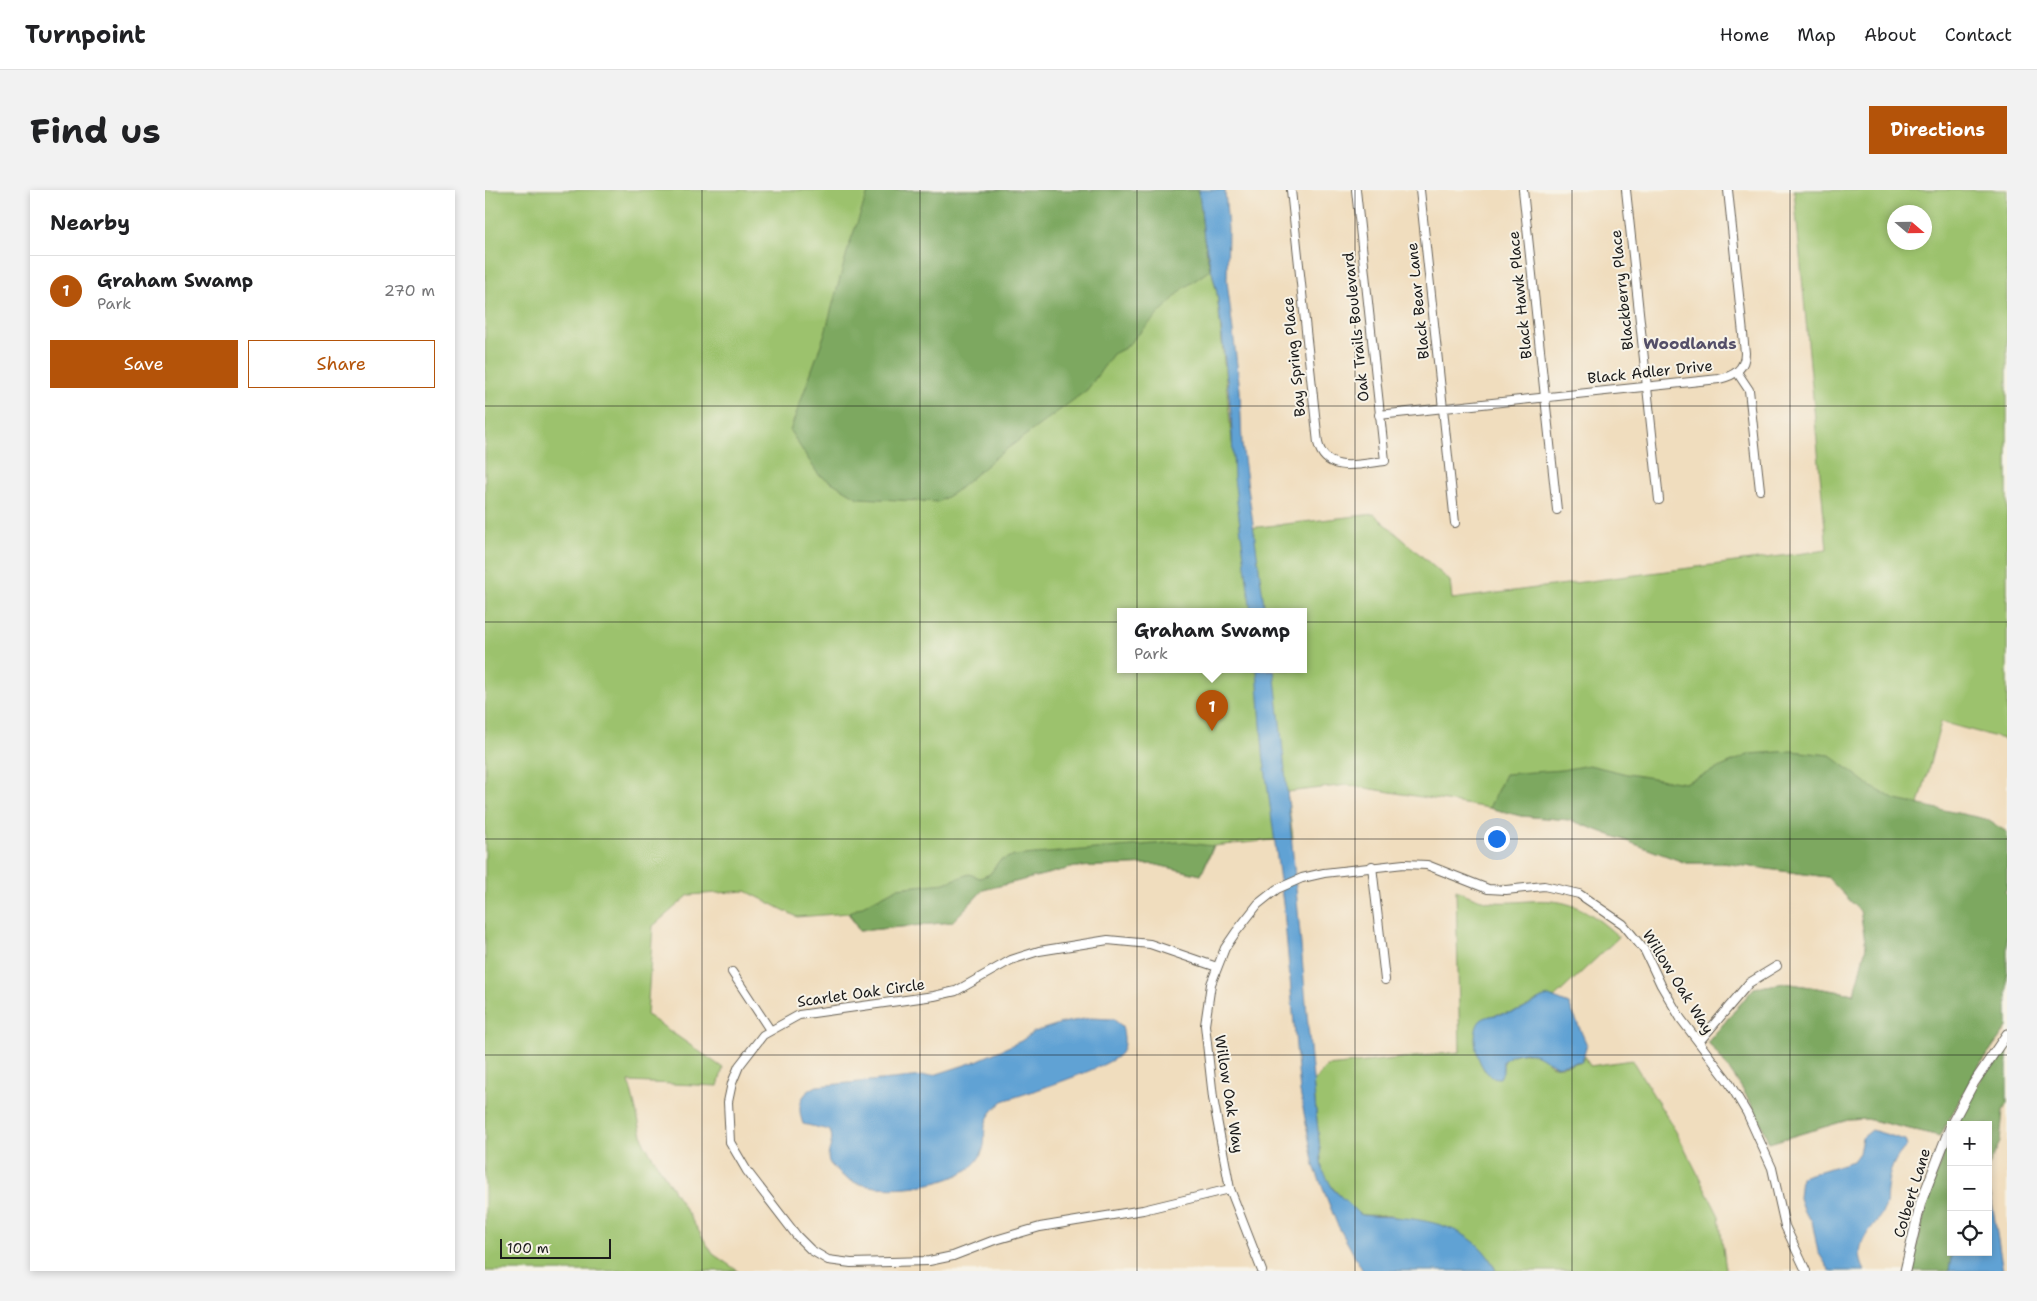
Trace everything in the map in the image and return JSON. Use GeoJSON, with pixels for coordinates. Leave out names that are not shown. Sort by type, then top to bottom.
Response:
{"type":"FeatureCollection","features":[{"type":"Feature","properties":{"kind":"street","name":"Bay Spring Place"},"geometry":{"type":"LineString","coordinates":[[1291,190],[1319,449],[1324,458],[1336,465],[1385,461]]}},
{"type":"Feature","properties":{"kind":"street","name":"Oak Trails Boulevard"},"geometry":{"type":"LineString","coordinates":[[1356,190],[1385,461]]}},
{"type":"Feature","properties":{"kind":"street","name":"Black Bear Lane"},"geometry":{"type":"LineString","coordinates":[[1420,190],[1455,523]]}},
{"type":"Feature","properties":{"kind":"street","name":"Black Hawk Place"},"geometry":{"type":"LineString","coordinates":[[1523,190],[1557,510]]}},
{"type":"Feature","properties":{"kind":"street","name":"Blackberry Place"},"geometry":{"type":"LineString","coordinates":[[1626,190],[1659,500]]}},
{"type":"Feature","properties":{"kind":"street"},"geometry":{"type":"LineString","coordinates":[[1728,190],[1745,353],[1744,363],[1737,372],[1749,390],[1760,490]]}},
{"type":"Feature","properties":{"kind":"street","name":"Black Adler Drive"},"geometry":{"type":"LineString","coordinates":[[1379,415],[1719,379],[1737,372]]}},
{"type":"Feature","properties":{"kind":"street","name":"Willow Oak Way"},"geometry":{"type":"LineString","coordinates":[[1262,1271],[1230,1188],[1205,1046],[1207,1002],[1217,967],[1225,948],[1249,913],[1277,889],[1302,878],[1373,866],[1427,864],[1488,890],[1544,886],[1579,894],[1612,916],[1635,937],[1645,951],[1661,986],[1737,1096],[1767,1154],[1776,1180],[1785,1226],[1806,1271]]}},
{"type":"Feature","properties":{"kind":"street"},"geometry":{"type":"LineString","coordinates":[[1373,866],[1385,980]]}},
{"type":"Feature","properties":{"kind":"street","name":"Scarlet Oak Circle"},"geometry":{"type":"LineString","coordinates":[[1217,967],[1172,950],[1142,942],[1108,940],[1039,951],[1011,960],[956,991],[912,1001],[812,1011],[790,1018],[770,1030],[747,1054],[732,1082],[727,1118],[730,1142],[747,1171],[797,1236],[811,1250],[828,1260],[851,1263],[929,1261],[953,1256],[992,1241],[1040,1227],[1143,1210],[1230,1188]]}},
{"type":"Feature","properties":{"kind":"street"},"geometry":{"type":"LineString","coordinates":[[1699,1042],[1749,983],[1777,966]]}},
{"type":"Feature","properties":{"kind":"street"},"geometry":{"type":"LineString","coordinates":[[732,972],[770,1030]]}},
{"type":"Feature","properties":{"kind":"street","name":"Colbert Lane"},"geometry":{"type":"LineString","coordinates":[[1953,1121],[1977,1078],[2007,1034]]}},
{"type":"Feature","properties":{"kind":"street","name":"Colbert Lane"},"geometry":{"type":"LineString","coordinates":[[1905,1271],[1921,1202],[1947,1135]]}},
{"type":"Feature","properties":{"kind":"green space"},"geometry":{"type":"Polygon","coordinates":[[[485,190],[1199,190],[1204,238],[1217,293],[1241,529],[1374,514],[1450,581],[1452,599],[1827,550],[1794,190],[2007,190],[2007,740],[1941,722],[1910,838],[2007,1027],[1976,1070],[1940,1136],[1867,1119],[1848,1120],[1769,1143],[1757,1115],[1743,1090],[1708,1042],[1754,988],[1785,983],[1854,994],[1866,947],[1861,911],[1827,877],[1723,863],[1686,863],[1570,820],[1521,816],[1489,808],[1347,785],[1287,792],[1293,838],[1214,846],[1201,875],[1153,864],[1075,867],[983,890],[952,922],[859,931],[848,913],[797,917],[746,891],[689,895],[653,926],[647,1015],[723,1068],[718,1086],[629,1082],[644,1143],[713,1254],[738,1271],[485,1271],[485,190]]]}},
{"type":"Feature","properties":{"kind":"green space"},"geometry":{"type":"Polygon","coordinates":[[[869,190],[1199,190],[1204,238],[1210,270],[1184,288],[1125,348],[1113,354],[1087,390],[996,457],[955,492],[938,502],[858,498],[818,474],[790,431],[825,333],[849,245],[869,190]]]}},
{"type":"Feature","properties":{"kind":"green space"},"geometry":{"type":"Polygon","coordinates":[[[1792,751],[1830,755],[1872,787],[1896,800],[1986,819],[2007,832],[2007,888],[2005,892],[2007,894],[2007,1027],[1976,1070],[1940,1136],[1867,1119],[1848,1120],[1769,1143],[1757,1115],[1743,1090],[1708,1042],[1754,988],[1785,983],[1854,994],[1866,947],[1860,911],[1827,877],[1723,863],[1686,863],[1570,820],[1521,816],[1489,808],[1505,774],[1562,770],[1589,765],[1627,774],[1685,783],[1750,754],[1792,751]]]}},
{"type":"Feature","properties":{"kind":"green space"},"geometry":{"type":"Polygon","coordinates":[[[1178,842],[1213,846],[1201,875],[1153,864],[1075,867],[983,890],[952,922],[859,931],[849,913],[897,888],[945,883],[969,874],[980,878],[990,874],[999,861],[1012,856],[1178,842]]]}},
{"type":"Feature","properties":{"kind":"green space"},"geometry":{"type":"Polygon","coordinates":[[[1456,890],[1474,898],[1488,901],[1561,902],[1591,914],[1619,937],[1554,998],[1539,999],[1518,1011],[1493,1015],[1485,1019],[1477,1026],[1477,1050],[1484,1070],[1503,1069],[1503,1061],[1513,1055],[1524,1053],[1540,1056],[1554,1066],[1582,1061],[1585,1056],[1590,1066],[1632,1060],[1678,1135],[1719,1216],[1726,1271],[1496,1271],[1493,1264],[1393,1216],[1355,1213],[1325,1179],[1322,1169],[1313,1083],[1327,1066],[1460,1052],[1456,890]]]}},
{"type":"Feature","properties":{"kind":"green space"},"geometry":{"type":"Polygon","coordinates":[[[2007,1041],[2007,1103],[2003,1111],[2000,1142],[1992,1159],[1992,1121],[1956,1121],[1987,1068],[2007,1041]]]}},
{"type":"Feature","properties":{"kind":"green space"},"geometry":{"type":"Polygon","coordinates":[[[1947,1144],[1947,1256],[1951,1256],[1949,1271],[1911,1271],[1930,1191],[1947,1144]]]}},
{"type":"Feature","properties":{"kind":"water"},"geometry":{"type":"Polygon","coordinates":[[[1199,190],[1225,190],[1228,229],[1227,281],[1240,390],[1242,444],[1264,608],[1250,608],[1234,478],[1231,413],[1217,293],[1204,238],[1199,190]]]}},
{"type":"Feature","properties":{"kind":"water"},"geometry":{"type":"Polygon","coordinates":[[[1257,673],[1274,673],[1322,1169],[1333,1189],[1359,1214],[1409,1218],[1454,1230],[1479,1246],[1496,1271],[1363,1271],[1337,1224],[1314,1166],[1300,1092],[1284,911],[1263,753],[1257,673]]]}},
{"type":"Feature","properties":{"kind":"water"},"geometry":{"type":"Polygon","coordinates":[[[1549,996],[1569,1004],[1587,1045],[1582,1061],[1556,1066],[1537,1055],[1525,1052],[1512,1055],[1503,1061],[1503,1072],[1500,1078],[1493,1077],[1486,1072],[1481,1065],[1476,1046],[1475,1036],[1480,1021],[1492,1016],[1522,1010],[1549,996]]]}},
{"type":"Feature","properties":{"kind":"water"},"geometry":{"type":"Polygon","coordinates":[[[1090,1018],[1113,1019],[1122,1026],[1124,1043],[1121,1053],[1114,1059],[1085,1072],[1003,1101],[988,1117],[985,1124],[983,1150],[979,1158],[958,1175],[943,1181],[926,1185],[892,1188],[864,1185],[855,1182],[846,1178],[829,1162],[828,1157],[832,1139],[829,1130],[803,1124],[800,1112],[801,1102],[806,1093],[817,1086],[934,1075],[974,1062],[1021,1041],[1034,1032],[1062,1023],[1090,1018]]]}},
{"type":"Feature","properties":{"kind":"water"},"geometry":{"type":"Polygon","coordinates":[[[1872,1130],[1905,1140],[1907,1146],[1895,1160],[1891,1171],[1886,1205],[1862,1243],[1860,1251],[1865,1271],[1830,1271],[1818,1252],[1812,1221],[1804,1212],[1799,1198],[1801,1177],[1853,1161],[1859,1153],[1862,1138],[1872,1130]]]}},
{"type":"Feature","properties":{"kind":"water"},"geometry":{"type":"Polygon","coordinates":[[[1992,1203],[2003,1271],[1949,1271],[1951,1256],[1992,1256],[1992,1203]]]}},
{"type":"Feature","properties":{"kind":"place","name":"Graham Swamp"},"geometry":{"type":"Point","coordinates":[1212,731]}},
{"type":"Feature","properties":{"kind":"district","name":"Woodlands"},"geometry":{"type":"Point","coordinates":[1690,343]}}]}
